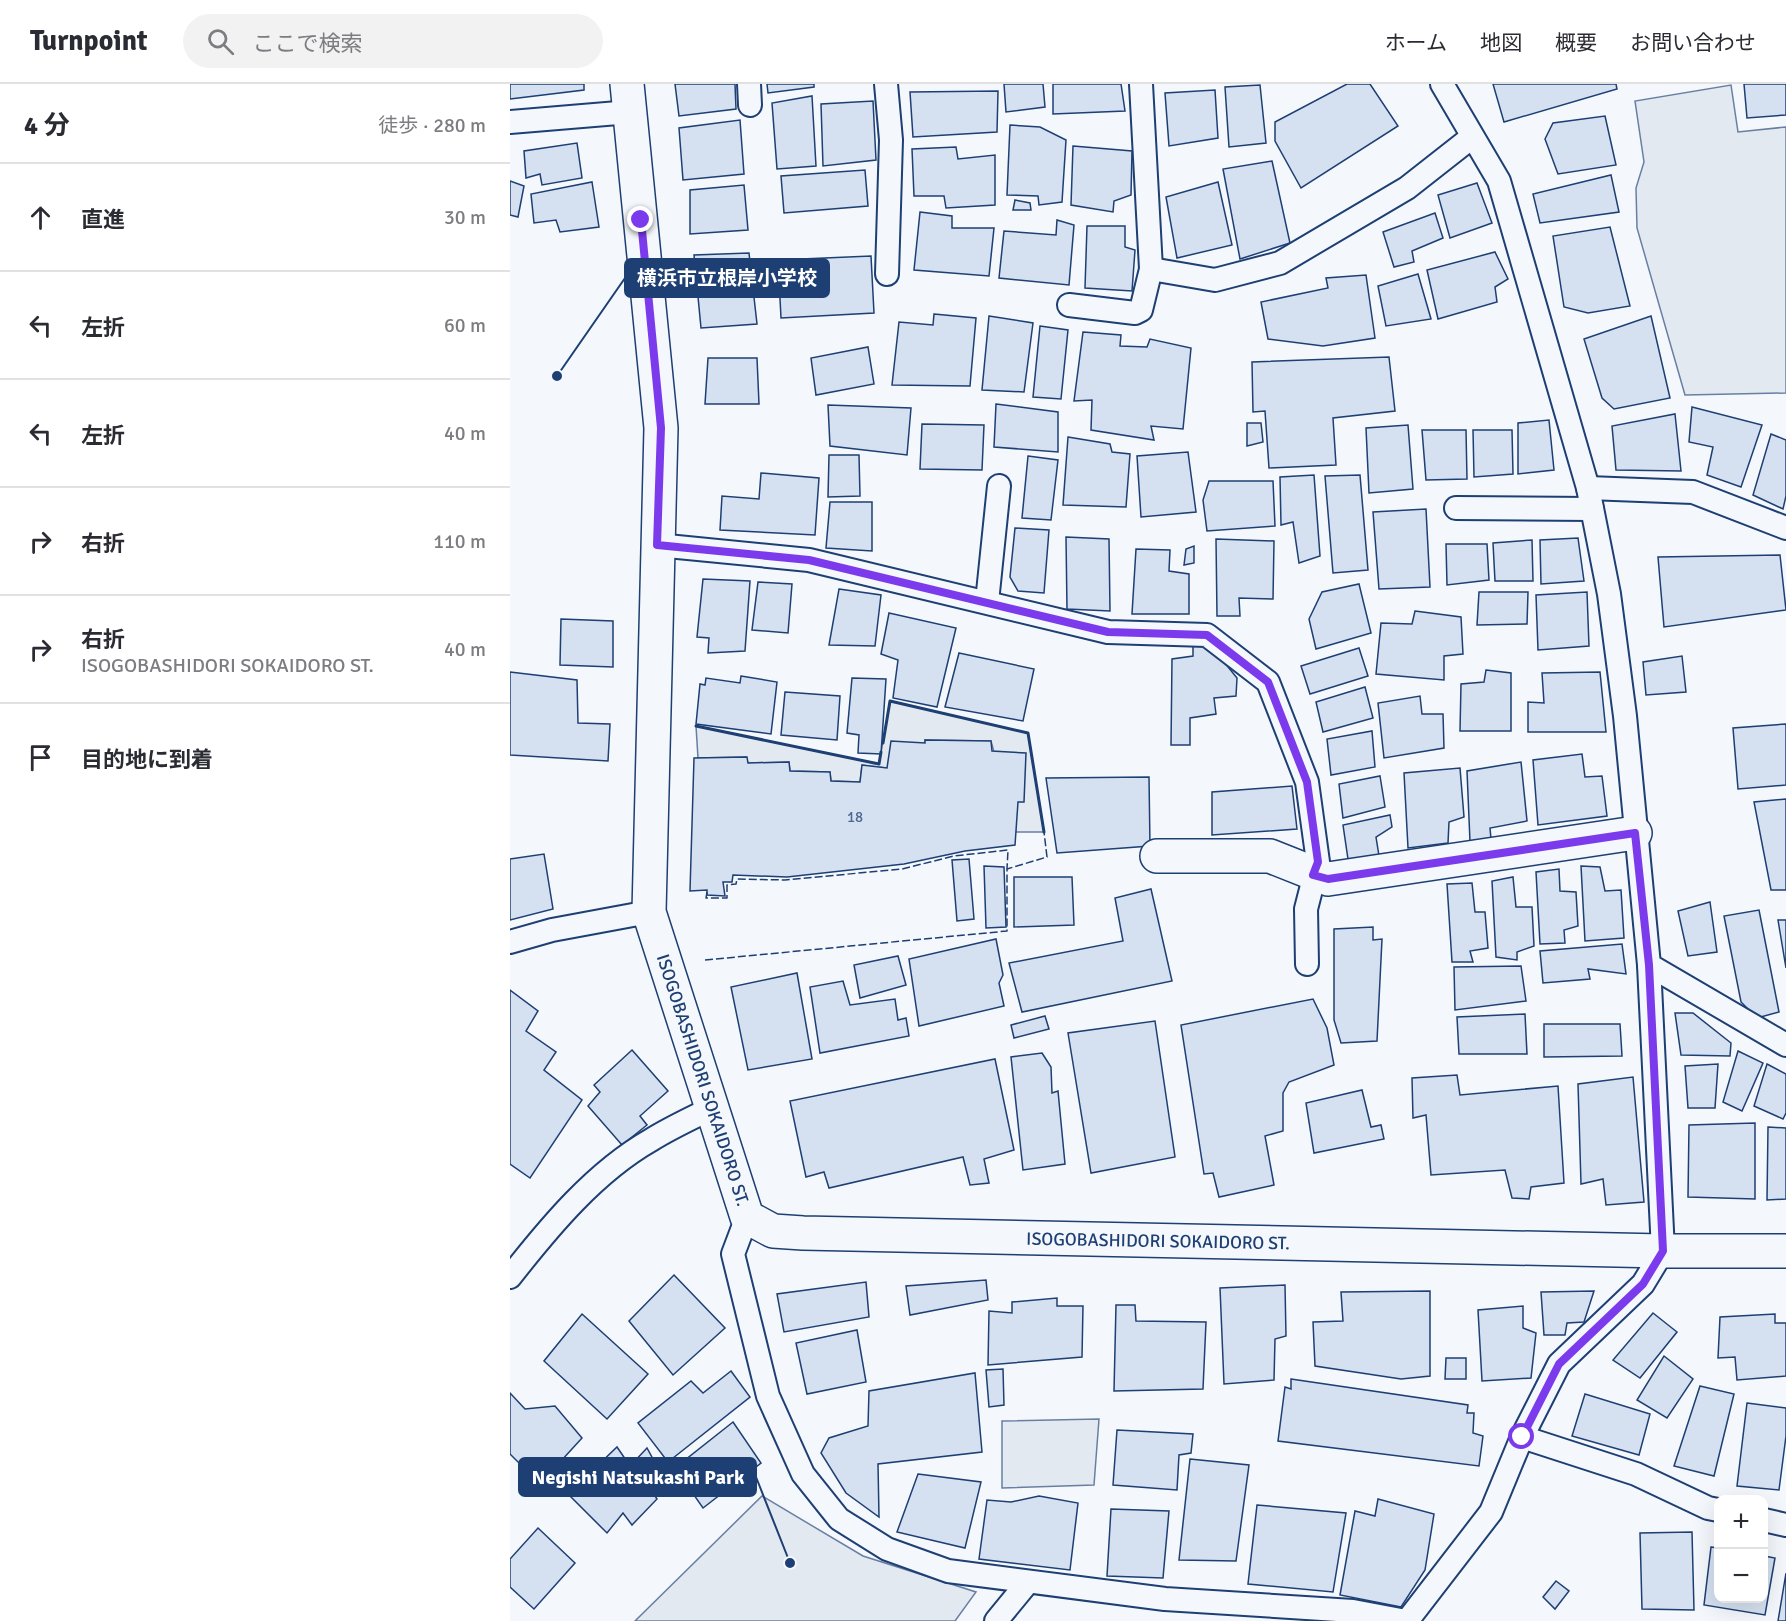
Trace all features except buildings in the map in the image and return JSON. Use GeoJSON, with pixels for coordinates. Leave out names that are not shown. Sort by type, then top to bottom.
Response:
{"type":"FeatureCollection","features":[{"type":"Feature","properties":{"kind":"street","name":"ISOGOBASHIDORI SOKAIDORO ST."},"geometry":{"type":"LineString","coordinates":[[629,98],[661,428],[649,912],[747,1217],[773,1231],[803,1233],[1663,1251],[1786,1251]]}},
{"type":"Feature","properties":{"kind":"street"},"geometry":{"type":"LineString","coordinates":[[1156,856],[1270,856],[1313,875],[1328,879],[1635,833]]}},
{"type":"Feature","properties":{"kind":"lane"},"geometry":{"type":"LineString","coordinates":[[886,84],[891,140],[887,274]]}},
{"type":"Feature","properties":{"kind":"lane"},"geometry":{"type":"LineString","coordinates":[[1069,305],[1135,313],[1141,310],[1151,269],[1141,84]]}},
{"type":"Feature","properties":{"kind":"lane"},"geometry":{"type":"LineString","coordinates":[[747,1217],[733,1254],[768,1396],[804,1473],[839,1519],[887,1549],[948,1571],[1165,1599],[1353,1611],[1406,1621],[1491,1512],[1522,1437],[1559,1364],[1643,1284],[1663,1251],[1649,965],[1625,716],[1611,605],[1590,498],[1499,181],[1442,84]]}},
{"type":"Feature","properties":{"kind":"lane"},"geometry":{"type":"LineString","coordinates":[[510,122],[629,98]]}},
{"type":"Feature","properties":{"kind":"lane"},"geometry":{"type":"LineString","coordinates":[[1151,269],[1215,280],[1280,263],[1407,188],[1473,136]]}},
{"type":"Feature","properties":{"kind":"lane"},"geometry":{"type":"LineString","coordinates":[[987,602],[999,486]]}},
{"type":"Feature","properties":{"kind":"lane"},"geometry":{"type":"LineString","coordinates":[[1456,508],[1693,492],[1786,528]]}},
{"type":"Feature","properties":{"kind":"lane"},"geometry":{"type":"LineString","coordinates":[[657,545],[809,560],[1108,632],[1207,635],[1268,682],[1307,782],[1318,862],[1306,909],[1307,964]]}},
{"type":"Feature","properties":{"kind":"lane"},"geometry":{"type":"LineString","coordinates":[[510,942],[552,930],[649,912]]}},
{"type":"Feature","properties":{"kind":"lane"},"geometry":{"type":"LineString","coordinates":[[1649,965],[1786,1045]]}},
{"type":"Feature","properties":{"kind":"lane"},"geometry":{"type":"LineString","coordinates":[[510,1277],[540,1239],[597,1180],[649,1140],[712,1108]]}},
{"type":"Feature","properties":{"kind":"lane"},"geometry":{"type":"LineString","coordinates":[[1522,1437],[1636,1474],[1714,1509]]}},
{"type":"Feature","properties":{"kind":"lane"},"geometry":{"type":"LineString","coordinates":[[1768,1521],[1786,1525]]}},
{"type":"Feature","properties":{"kind":"lane"},"geometry":{"type":"LineString","coordinates":[[996,1621],[1028,1582]]}},
{"type":"Feature","properties":{"kind":"shaded area"},"geometry":{"type":"Polygon","coordinates":[[[1731,85],[1738,132],[1786,127],[1786,393],[1685,395],[1637,228],[1636,188],[1644,162],[1635,101],[1731,85]]]}},
{"type":"Feature","properties":{"kind":"shaded area"},"geometry":{"type":"Polygon","coordinates":[[[890,701],[1028,733],[1044,832],[1016,832],[991,741],[925,740],[925,743],[887,768],[862,765],[860,782],[831,781],[830,772],[790,771],[789,762],[748,763],[746,757],[698,758],[696,726],[879,764],[890,701]]]}},
{"type":"Feature","properties":{"kind":"shaded area"},"geometry":{"type":"Polygon","coordinates":[[[1099,1419],[1094,1485],[1002,1488],[1002,1421],[1099,1419]]]}},
{"type":"Feature","properties":{"kind":"shaded area"},"geometry":{"type":"Polygon","coordinates":[[[762,1496],[863,1556],[976,1592],[955,1621],[635,1621],[762,1496]]]}},
{"type":"Feature","properties":{"kind":"fence"},"geometry":{"type":"LineString","coordinates":[[705,960],[1007,931],[1007,869],[1047,857],[1044,832]]}},
{"type":"Feature","properties":{"kind":"fence"},"geometry":{"type":"LineString","coordinates":[[707,892],[706,898],[727,898],[727,885],[736,884],[737,879],[785,880],[902,869],[954,856],[1008,850],[1007,869]]}},
{"type":"Feature","properties":{"kind":"wall"},"geometry":{"type":"LineString","coordinates":[[883,743],[890,701],[1028,733],[1044,832]]}},
{"type":"Feature","properties":{"kind":"wall"},"geometry":{"type":"LineString","coordinates":[[696,726],[879,764],[881,752]]}},
{"type":"Feature","properties":{"kind":"place","name":"横浜市立根岸小学校"},"geometry":{"type":"Point","coordinates":[557,376]}},
{"type":"Feature","properties":{"kind":"place","name":"Negishi Natsukashi Park"},"geometry":{"type":"Point","coordinates":[790,1563]}},
{"type":"Feature","properties":{"kind":"route"},"geometry":{"type":"LineString","coordinates":[[641,220],[661,428],[657,545],[809,560],[1108,632],[1207,635],[1268,682],[1307,782],[1318,862],[1313,875],[1328,879],[1635,833],[1649,965],[1663,1251],[1643,1284],[1559,1364],[1522,1437]]}}]}
